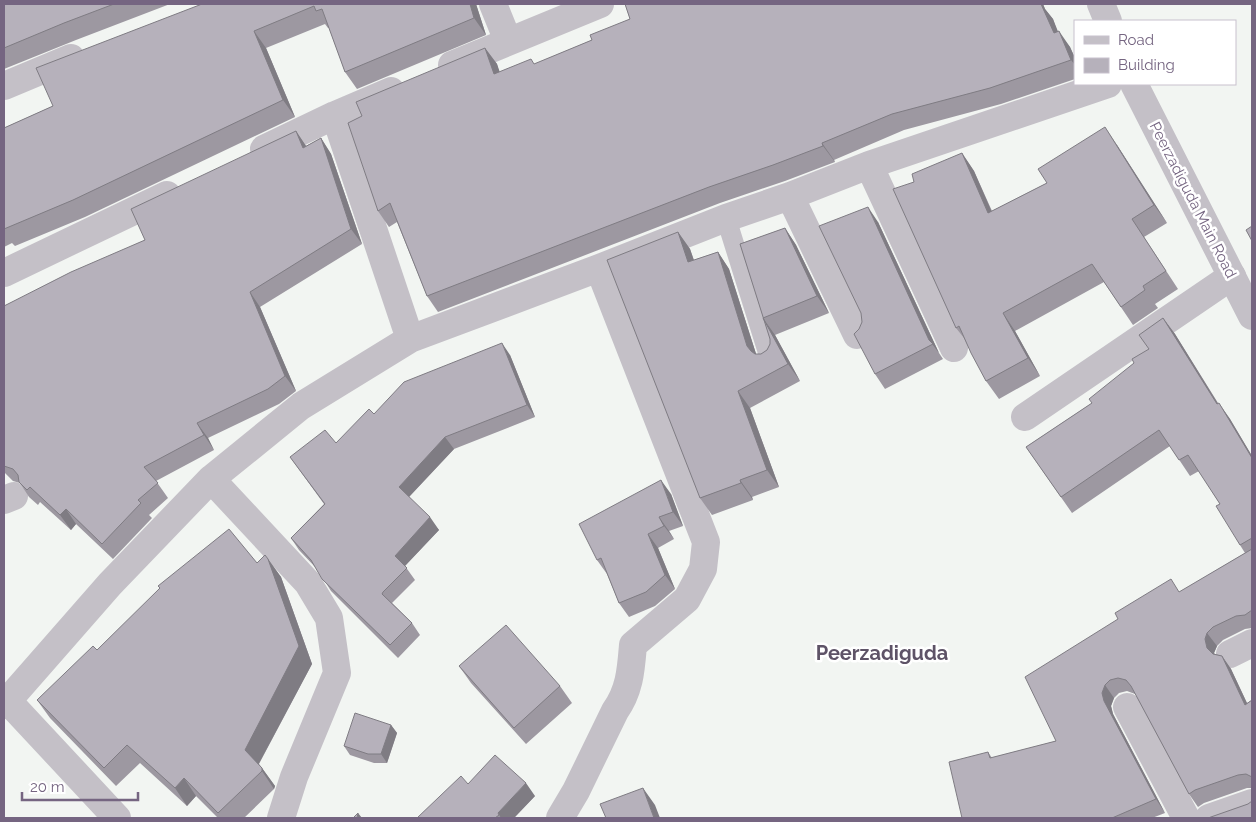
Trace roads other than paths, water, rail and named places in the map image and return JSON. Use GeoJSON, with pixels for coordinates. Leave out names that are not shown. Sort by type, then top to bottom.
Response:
{"type":"FeatureCollection","features":[{"type":"Feature","properties":{"kind":"street"},"geometry":{"type":"LineString","coordinates":[[493,4],[508,41]]}},
{"type":"Feature","properties":{"kind":"street"},"geometry":{"type":"LineString","coordinates":[[246,158],[335,114],[600,4]]}},
{"type":"Feature","properties":{"kind":"street"},"geometry":{"type":"LineString","coordinates":[[1101,4],[1108,20]]}},
{"type":"Feature","properties":{"kind":"street"},"geometry":{"type":"LineString","coordinates":[[4,86],[44,68],[90,51]]}},
{"type":"Feature","properties":{"kind":"street"},"geometry":{"type":"LineString","coordinates":[[117,818],[6,703],[110,584],[211,478],[301,406],[410,339],[869,165],[1105,85]]}},
{"type":"Feature","properties":{"kind":"street","name":"Peerzadiguda Main Road"},"geometry":{"type":"LineString","coordinates":[[1135,85],[1252,313]]}},
{"type":"Feature","properties":{"kind":"street"},"geometry":{"type":"LineString","coordinates":[[335,114],[410,339]]}},
{"type":"Feature","properties":{"kind":"street"},"geometry":{"type":"LineString","coordinates":[[869,165],[954,348]]}},
{"type":"Feature","properties":{"kind":"street"},"geometry":{"type":"LineString","coordinates":[[4,274],[192,183]]}},
{"type":"Feature","properties":{"kind":"street"},"geometry":{"type":"LineString","coordinates":[[790,196],[857,335]]}},
{"type":"Feature","properties":{"kind":"street"},"geometry":{"type":"LineString","coordinates":[[562,817],[615,711],[623,700],[630,680],[633,644],[687,600],[703,569],[706,542],[599,268]]}},
{"type":"Feature","properties":{"kind":"street"},"geometry":{"type":"LineString","coordinates":[[1025,416],[1232,276]]}},
{"type":"Feature","properties":{"kind":"street"},"geometry":{"type":"LineString","coordinates":[[211,478],[308,583],[329,618],[337,672],[294,777],[282,818]]}},
{"type":"Feature","properties":{"kind":"street"},"geometry":{"type":"LineString","coordinates":[[1127,707],[1186,818]]}},
{"type":"Feature","properties":{"kind":"street"},"geometry":{"type":"LineString","coordinates":[[1209,818],[1252,803]]}},
{"type":"Feature","properties":{"kind":"lane"},"geometry":{"type":"LineString","coordinates":[[726,218],[770,360]]}},
{"type":"Feature","properties":{"kind":"district","name":"Peerzadiguda"},"geometry":{"type":"Point","coordinates":[882,653]}}]}
